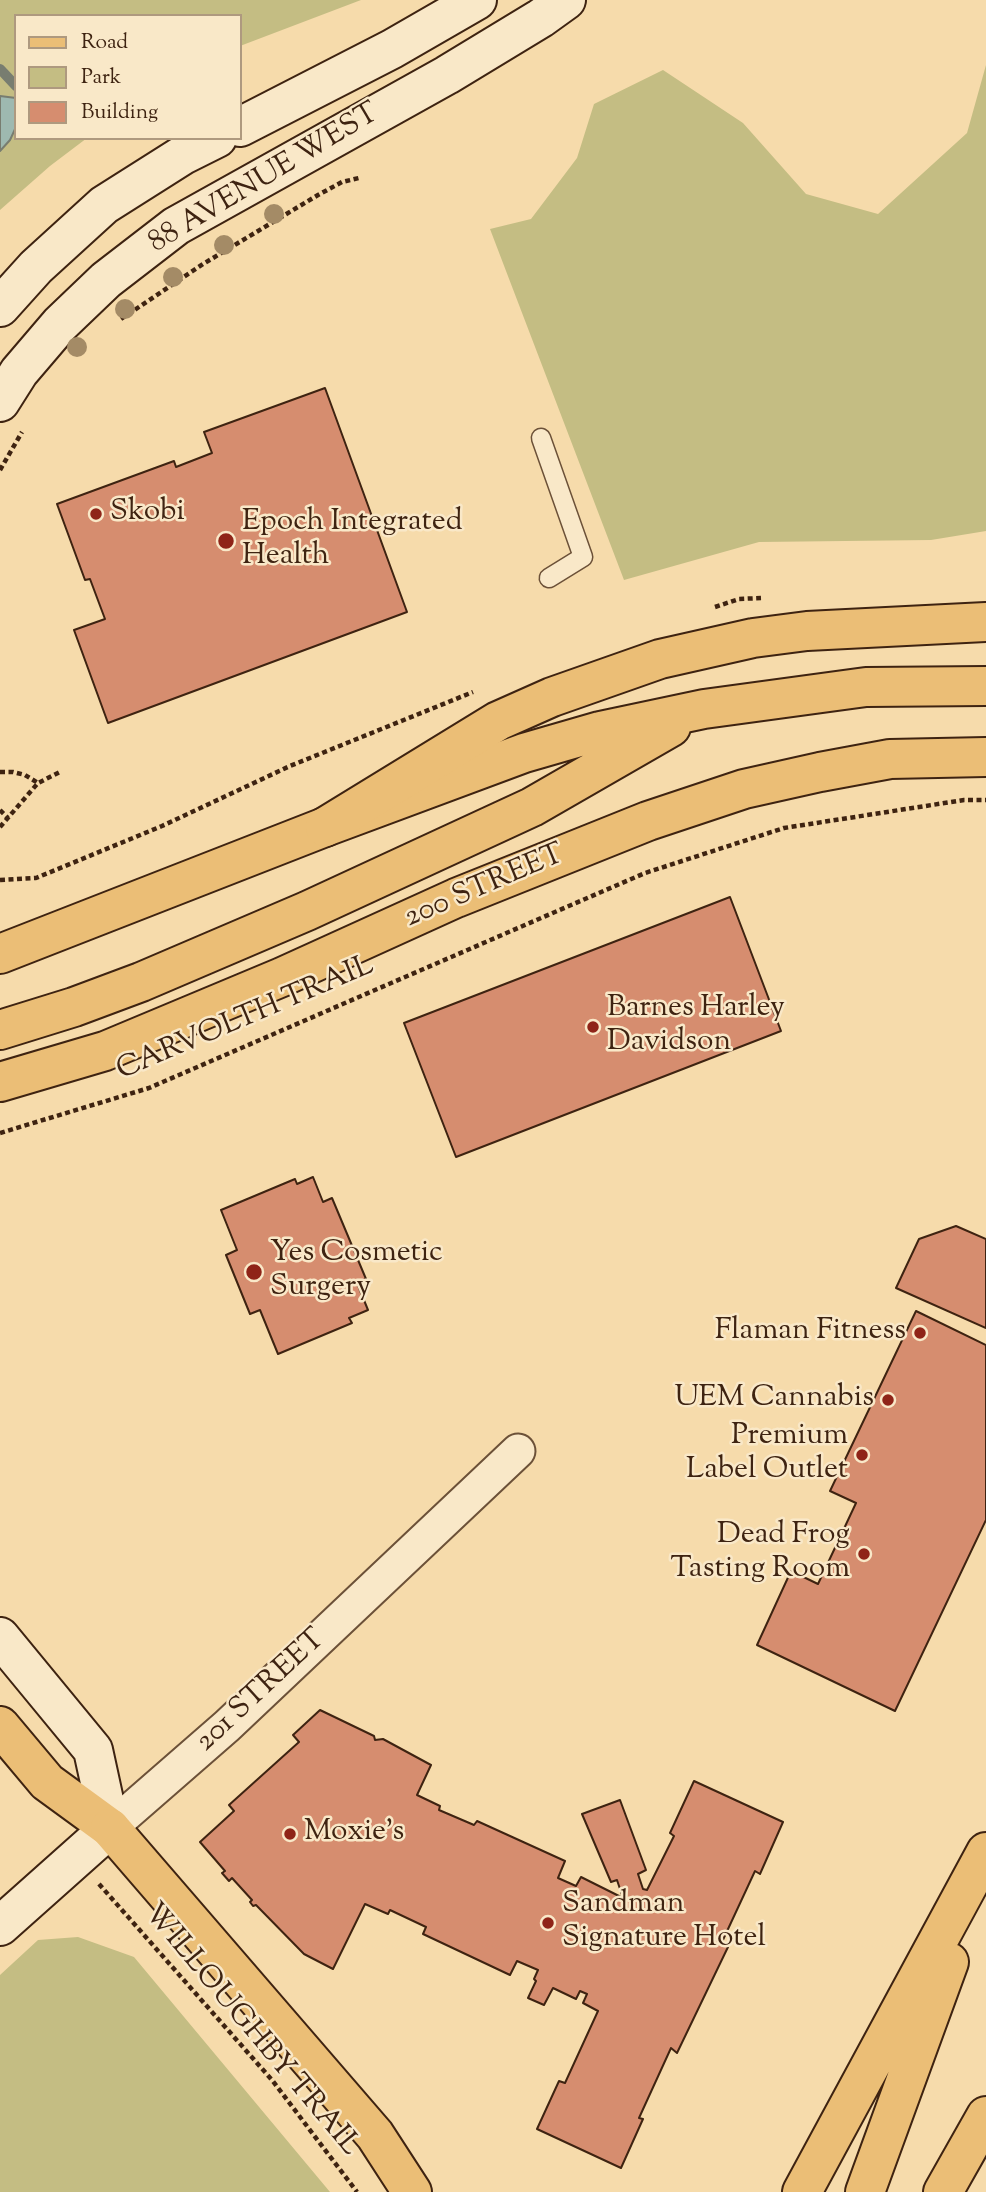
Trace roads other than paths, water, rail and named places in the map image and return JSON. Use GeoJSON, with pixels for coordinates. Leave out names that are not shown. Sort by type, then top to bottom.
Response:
{"type":"FeatureCollection","features":[{"type":"Feature","properties":{"kind":"main road","name":"88 AVENUE WEST"},"geometry":{"type":"LineString","coordinates":[[242,126],[391,49],[477,0]]}},
{"type":"Feature","properties":{"kind":"main road","name":"88 AVENUE WEST"},"geometry":{"type":"LineString","coordinates":[[14,412],[19,372],[60,324],[106,280],[176,226],[447,75],[541,19],[566,0]]}},
{"type":"Feature","properties":{"kind":"main road","name":"88 AVENUE WEST"},"geometry":{"type":"LineString","coordinates":[[0,307],[36,267],[104,205],[183,155],[213,140]]}},
{"type":"Feature","properties":{"kind":"main road"},"geometry":{"type":"LineString","coordinates":[[325,827],[498,721],[552,696],[660,659],[741,640],[794,633],[986,622]]}},
{"type":"Feature","properties":{"kind":"main road"},"geometry":{"type":"LineString","coordinates":[[10,941],[524,753],[600,731],[704,709],[866,687],[986,686]]}},
{"type":"Feature","properties":{"kind":"main road"},"geometry":{"type":"LineString","coordinates":[[0,1030],[130,986],[307,911],[532,807],[704,709]]}},
{"type":"Feature","properties":{"kind":"main road","name":"200 STREET"},"geometry":{"type":"LineString","coordinates":[[0,1082],[106,1051],[282,977],[456,898],[660,817],[744,789],[878,761],[986,757]]}},
{"type":"Feature","properties":{"kind":"main road"},"geometry":{"type":"LineString","coordinates":[[0,1636],[93,1750],[110,1828]]}},
{"type":"Feature","properties":{"kind":"main road"},"geometry":{"type":"LineString","coordinates":[[0,1726],[47,1782],[110,1828],[375,2135],[412,2192]]}},
{"type":"Feature","properties":{"kind":"main road","name":"201 STREET"},"geometry":{"type":"LineString","coordinates":[[0,1926],[110,1828]]}},
{"type":"Feature","properties":{"kind":"main road"},"geometry":{"type":"LineString","coordinates":[[802,2192],[986,1852]]}},
{"type":"Feature","properties":{"kind":"main road"},"geometry":{"type":"LineString","coordinates":[[865,2192],[986,1861]]}},
{"type":"Feature","properties":{"kind":"main road"},"geometry":{"type":"LineString","coordinates":[[943,2192],[986,2116]]}},
{"type":"Feature","properties":{"kind":"street","name":"201 STREET"},"geometry":{"type":"LineString","coordinates":[[110,1828],[227,1726],[518,1451]]}},
{"type":"Feature","properties":{"kind":"lane"},"geometry":{"type":"LineString","coordinates":[[541,438],[583,556],[549,578]]}},
{"type":"Feature","properties":{"kind":"water"},"geometry":{"type":"Polygon","coordinates":[[[0,96],[14,98],[14,131],[0,151],[0,96]]]}},
{"type":"Feature","properties":{"kind":"waterway"},"geometry":{"type":"LineString","coordinates":[[0,69],[14,84]]}},
{"type":"Feature","properties":{"kind":"place","name":"Skobi"},"geometry":{"type":"Point","coordinates":[96,514]}},
{"type":"Feature","properties":{"kind":"place","name":"Epoch Integrated Health"},"geometry":{"type":"Point","coordinates":[226,541]}},
{"type":"Feature","properties":{"kind":"place","name":"Barnes Harley Davidson"},"geometry":{"type":"Point","coordinates":[593,1027]}},
{"type":"Feature","properties":{"kind":"place","name":"Yes Cosmetic Surgery"},"geometry":{"type":"Point","coordinates":[254,1272]}},
{"type":"Feature","properties":{"kind":"place","name":"Flaman Fitness"},"geometry":{"type":"Point","coordinates":[920,1333]}},
{"type":"Feature","properties":{"kind":"place","name":"UEM Cannabis"},"geometry":{"type":"Point","coordinates":[888,1400]}},
{"type":"Feature","properties":{"kind":"place","name":"Premium Label Outlet"},"geometry":{"type":"Point","coordinates":[862,1455]}},
{"type":"Feature","properties":{"kind":"place","name":"Dead Frog Tasting Room"},"geometry":{"type":"Point","coordinates":[864,1554]}},
{"type":"Feature","properties":{"kind":"place","name":"Moxie's"},"geometry":{"type":"Point","coordinates":[290,1834]}},
{"type":"Feature","properties":{"kind":"place","name":"Sandman Signature Hotel"},"geometry":{"type":"Point","coordinates":[548,1923]}}]}
